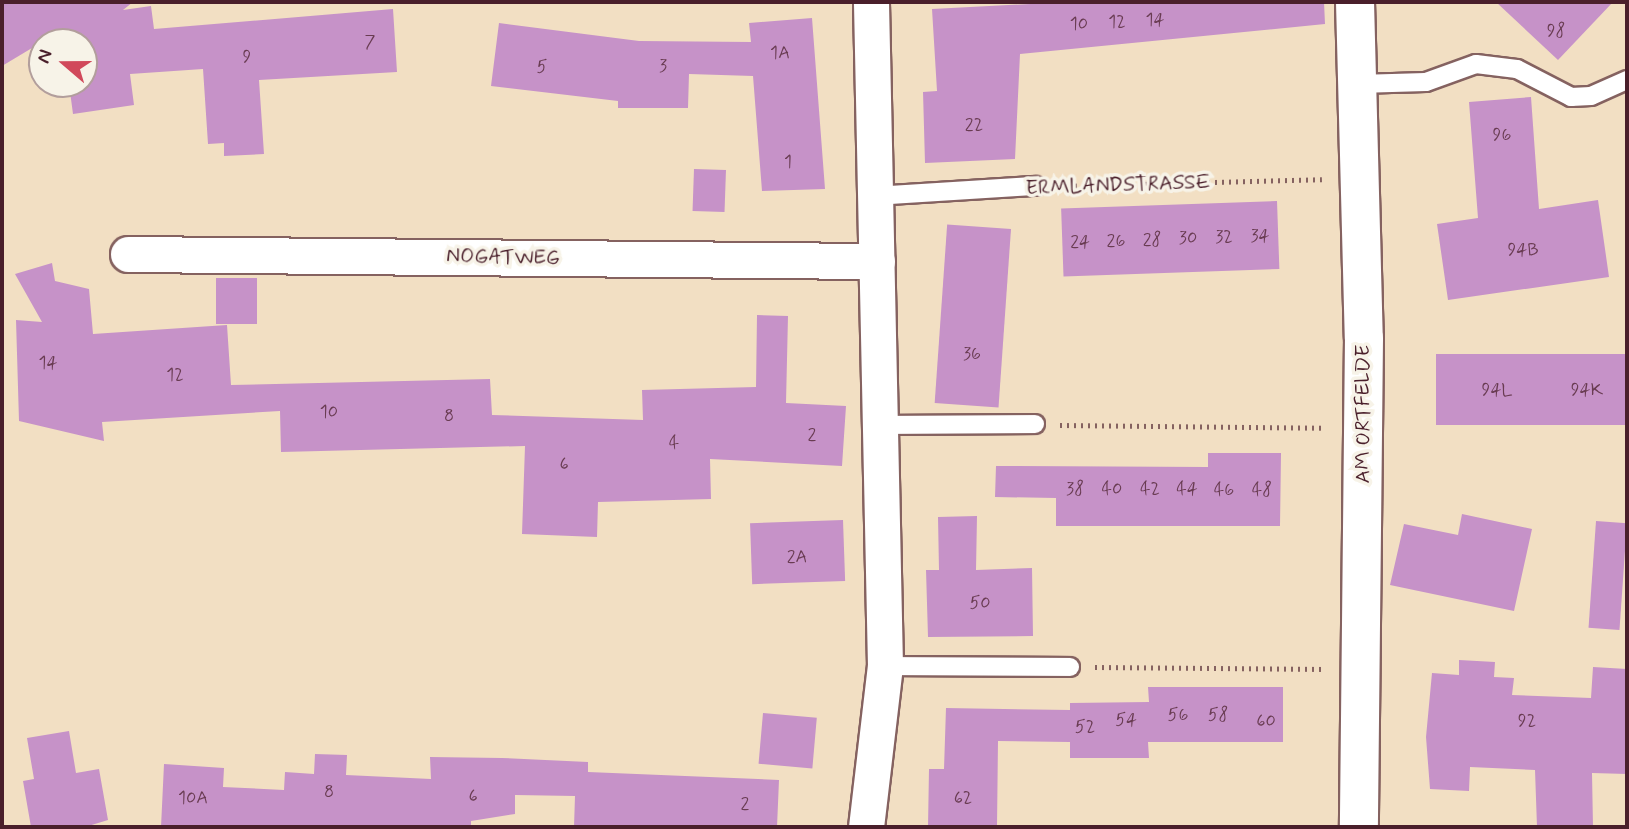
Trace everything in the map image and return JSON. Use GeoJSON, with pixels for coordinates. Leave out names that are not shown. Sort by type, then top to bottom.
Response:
{"type":"FeatureCollection","features":[{"type":"Feature","properties":{"kind":"main road","name":"AM ORTFELDE"},"geometry":{"type":"LineString","coordinates":[[1355,2],[1362,177],[1364,428],[1359,827]]}},
{"type":"Feature","properties":{"kind":"street"},"geometry":{"type":"LineString","coordinates":[[866,827],[885,666],[885,425],[877,261],[872,2]]}},
{"type":"Feature","properties":{"kind":"street","name":"NOGATWEG"},"geometry":{"type":"LineString","coordinates":[[128,254],[877,261]]}},
{"type":"Feature","properties":{"kind":"lane"},"geometry":{"type":"LineString","coordinates":[[1358,85],[1426,82],[1476,64],[1517,68],[1571,97],[1591,96],[1627,80]]}},
{"type":"Feature","properties":{"kind":"lane","name":"ERMLANDSTRASSE"},"geometry":{"type":"LineString","coordinates":[[875,195],[1036,186]]}},
{"type":"Feature","properties":{"kind":"lane"},"geometry":{"type":"LineString","coordinates":[[885,425],[1035,424]]}},
{"type":"Feature","properties":{"kind":"lane"},"geometry":{"type":"LineString","coordinates":[[885,666],[1070,667]]}},
{"type":"Feature","properties":{"kind":"path","name":"ERMLANDSTRASSE"},"geometry":{"type":"LineString","coordinates":[[1036,186],[1362,177]]}},
{"type":"Feature","properties":{"kind":"path"},"geometry":{"type":"LineString","coordinates":[[1035,424],[1364,428]]}},
{"type":"Feature","properties":{"kind":"path"},"geometry":{"type":"LineString","coordinates":[[1070,667],[1360,670]]}},
{"type":"Feature","properties":{"kind":"building"},"geometry":{"type":"Polygon","coordinates":[[[2,2],[133,2],[123,10],[151,6],[154,29],[393,9],[397,72],[259,80],[264,154],[224,156],[224,143],[208,144],[203,69],[130,74],[134,105],[73,114],[71,98],[98,98],[98,28],[28,28],[28,50],[2,66],[2,2]]]}},
{"type":"Feature","properties":{"kind":"building"},"geometry":{"type":"Polygon","coordinates":[[[1069,2],[1324,2],[1325,24],[1020,54],[1015,159],[925,163],[923,92],[937,91],[932,9],[1069,2]]]}},
{"type":"Feature","properties":{"kind":"building"},"geometry":{"type":"Polygon","coordinates":[[[1496,2],[1613,2],[1558,60],[1496,2]]]}},
{"type":"Feature","properties":{"kind":"building"},"geometry":{"type":"Polygon","coordinates":[[[812,18],[825,189],[762,191],[753,76],[689,74],[688,108],[618,108],[618,101],[491,86],[499,23],[639,41],[751,42],[749,23],[812,18]]]}},
{"type":"Feature","properties":{"kind":"building"},"geometry":{"type":"Polygon","coordinates":[[[1531,97],[1539,209],[1598,200],[1609,277],[1448,300],[1437,224],[1478,218],[1469,102],[1531,97]]]}},
{"type":"Feature","properties":{"kind":"building"},"geometry":{"type":"Polygon","coordinates":[[[694,169],[726,170],[725,212],[693,211],[694,169]]]}},
{"type":"Feature","properties":{"kind":"building"},"geometry":{"type":"Polygon","coordinates":[[[1277,201],[1279,269],[1064,276],[1061,209],[1277,201]]]}},
{"type":"Feature","properties":{"kind":"building"},"geometry":{"type":"Polygon","coordinates":[[[947,225],[1011,229],[999,408],[935,403],[947,225]]]}},
{"type":"Feature","properties":{"kind":"building"},"geometry":{"type":"Polygon","coordinates":[[[52,263],[55,281],[89,289],[93,334],[227,325],[231,385],[490,379],[492,415],[643,420],[642,390],[756,387],[757,315],[788,316],[786,403],[846,406],[842,466],[710,459],[711,499],[598,502],[597,537],[522,534],[525,446],[281,452],[280,411],[102,422],[104,441],[19,421],[16,320],[42,322],[15,274],[52,263]]]}},
{"type":"Feature","properties":{"kind":"building"},"geometry":{"type":"Polygon","coordinates":[[[216,278],[257,278],[257,324],[216,324],[216,278]]]}},
{"type":"Feature","properties":{"kind":"building"},"geometry":{"type":"Polygon","coordinates":[[[1436,354],[1627,354],[1627,425],[1436,425],[1436,354]]]}},
{"type":"Feature","properties":{"kind":"building"},"geometry":{"type":"Polygon","coordinates":[[[1208,453],[1281,453],[1280,526],[1056,526],[1056,498],[995,497],[996,466],[1208,467],[1208,453]]]}},
{"type":"Feature","properties":{"kind":"building"},"geometry":{"type":"Polygon","coordinates":[[[1462,514],[1532,529],[1514,611],[1390,585],[1404,524],[1458,535],[1462,514]]]}},
{"type":"Feature","properties":{"kind":"building"},"geometry":{"type":"Polygon","coordinates":[[[977,516],[976,570],[1032,568],[1033,636],[928,637],[926,570],[939,570],[938,517],[977,516]]]}},
{"type":"Feature","properties":{"kind":"building"},"geometry":{"type":"Polygon","coordinates":[[[843,520],[845,581],[752,584],[750,523],[843,520]]]}},
{"type":"Feature","properties":{"kind":"building"},"geometry":{"type":"Polygon","coordinates":[[[1596,521],[1627,523],[1619,630],[1589,628],[1596,521]]]}},
{"type":"Feature","properties":{"kind":"building"},"geometry":{"type":"Polygon","coordinates":[[[1459,660],[1495,662],[1494,677],[1514,678],[1512,695],[1591,698],[1593,667],[1627,669],[1627,774],[1592,773],[1593,827],[1537,827],[1535,770],[1470,767],[1469,791],[1430,789],[1426,737],[1432,673],[1459,675],[1459,660]]]}},
{"type":"Feature","properties":{"kind":"building"},"geometry":{"type":"Polygon","coordinates":[[[1148,687],[1283,687],[1283,742],[1148,742],[1149,758],[1070,758],[1070,742],[998,741],[997,827],[928,827],[929,769],[944,769],[946,708],[1070,710],[1070,703],[1149,702],[1148,687]]]}},
{"type":"Feature","properties":{"kind":"building"},"geometry":{"type":"Polygon","coordinates":[[[763,713],[817,718],[812,769],[759,764],[763,713]]]}},
{"type":"Feature","properties":{"kind":"building"},"geometry":{"type":"Polygon","coordinates":[[[69,731],[76,773],[99,769],[108,820],[85,827],[31,827],[23,781],[34,779],[27,738],[69,731]]]}},
{"type":"Feature","properties":{"kind":"building"},"geometry":{"type":"Polygon","coordinates":[[[315,754],[347,755],[346,775],[431,779],[430,757],[588,762],[588,772],[779,780],[777,827],[574,827],[575,796],[515,795],[515,814],[471,821],[471,827],[161,827],[164,764],[224,768],[223,787],[284,790],[285,772],[314,774],[315,754]]]}}]}
